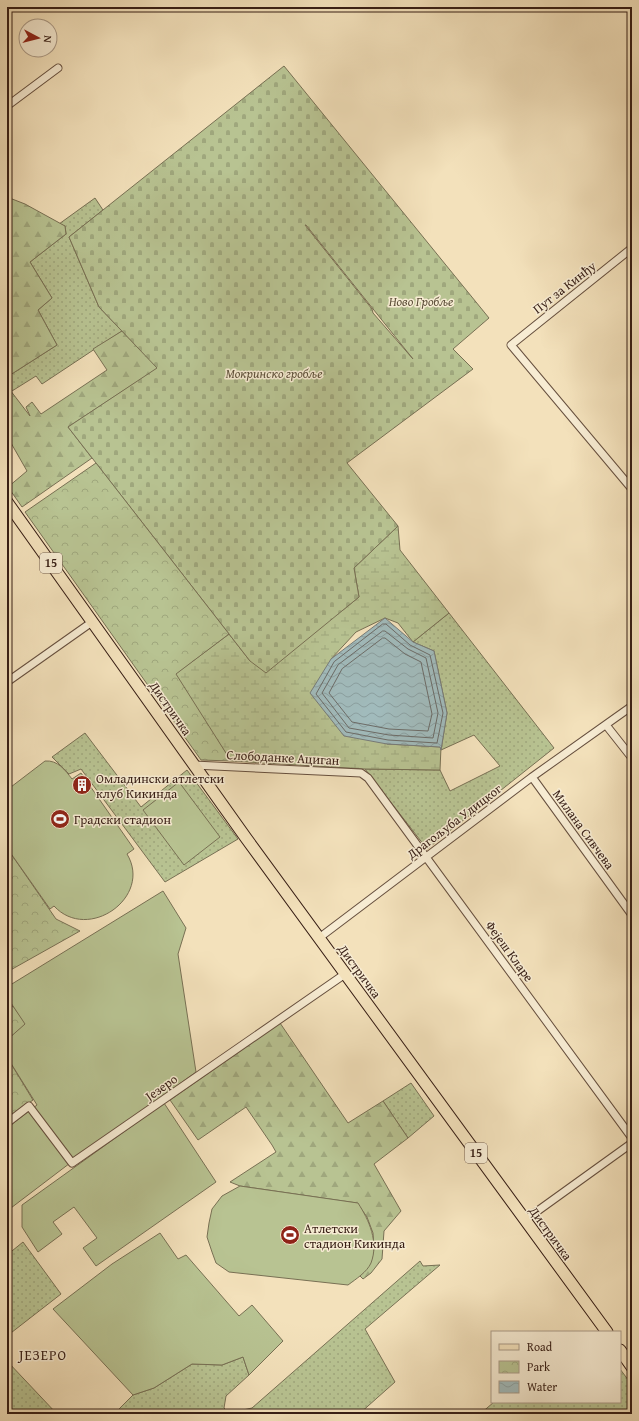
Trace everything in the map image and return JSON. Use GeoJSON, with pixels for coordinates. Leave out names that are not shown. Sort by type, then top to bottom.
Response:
{"type":"FeatureCollection","features":[{"type":"Feature","properties":{"kind":"main road","name":"15"},"geometry":{"type":"LineString","coordinates":[[7,502],[93,623]]}},
{"type":"Feature","properties":{"kind":"main road","name":"Дистричка"},"geometry":{"type":"LineString","coordinates":[[93,623],[345,974],[606,1331]]}},
{"type":"Feature","properties":{"kind":"main road"},"geometry":{"type":"LineString","coordinates":[[621,1351],[632,1367]]}},
{"type":"Feature","properties":{"kind":"street"},"geometry":{"type":"LineString","coordinates":[[7,106],[58,68]]}},
{"type":"Feature","properties":{"kind":"street","name":"Пут за Кинђу"},"geometry":{"type":"LineString","coordinates":[[632,248],[511,345],[632,489]]}},
{"type":"Feature","properties":{"kind":"street"},"geometry":{"type":"LineString","coordinates":[[7,682],[93,623]]}},
{"type":"Feature","properties":{"kind":"street","name":"Драгољуба Удицког"},"geometry":{"type":"LineString","coordinates":[[319,938],[532,777],[632,706]]}},
{"type":"Feature","properties":{"kind":"street"},"geometry":{"type":"LineString","coordinates":[[606,725],[632,758]]}},
{"type":"Feature","properties":{"kind":"street","name":"Слободанке Ациган"},"geometry":{"type":"LineString","coordinates":[[194,765],[361,773],[368,778]]}},
{"type":"Feature","properties":{"kind":"street","name":"Милана Сивчева"},"geometry":{"type":"LineString","coordinates":[[532,777],[632,915]]}},
{"type":"Feature","properties":{"kind":"street","name":"Фејеш Кларе"},"geometry":{"type":"LineString","coordinates":[[368,778],[632,1138]]}},
{"type":"Feature","properties":{"kind":"street","name":"Језеро"},"geometry":{"type":"LineString","coordinates":[[7,1123],[29,1106],[72,1163],[345,974]]}},
{"type":"Feature","properties":{"kind":"street"},"geometry":{"type":"LineString","coordinates":[[525,1220],[632,1143]]}},
{"type":"Feature","properties":{"kind":"green space","name":"Мокринско гробље"},"geometry":{"type":"Polygon","coordinates":[[[284,66],[489,318],[453,349],[473,369],[347,463],[398,526],[354,568],[359,597],[266,673],[250,661],[68,427],[157,368],[99,307],[69,237],[284,66]],[[306,225],[372,309],[373,313],[413,359],[306,225]]]}},
{"type":"Feature","properties":{"kind":"green space"},"geometry":{"type":"Polygon","coordinates":[[[7,197],[25,204],[65,226],[66,234],[30,262],[52,298],[38,310],[57,345],[7,377],[7,197]]]}},
{"type":"Feature","properties":{"kind":"green space"},"geometry":{"type":"Polygon","coordinates":[[[95,198],[103,210],[69,237],[99,307],[122,331],[42,384],[36,376],[12,391],[7,386],[7,377],[57,345],[38,310],[52,298],[30,262],[66,234],[65,226],[59,224],[95,198]]]}},
{"type":"Feature","properties":{"kind":"green space"},"geometry":{"type":"Polygon","coordinates":[[[122,331],[158,368],[68,427],[92,458],[22,507],[8,487],[27,471],[7,436],[7,386],[30,416],[26,407],[32,402],[41,414],[107,370],[93,349],[122,331]]]}},
{"type":"Feature","properties":{"kind":"green space"},"geometry":{"type":"Polygon","coordinates":[[[96,463],[229,634],[176,674],[231,761],[201,760],[25,512],[96,463]]]}},
{"type":"Feature","properties":{"kind":"green space"},"geometry":{"type":"Polygon","coordinates":[[[398,526],[400,550],[449,613],[413,642],[398,623],[385,618],[356,632],[331,659],[387,744],[441,747],[440,770],[365,769],[231,761],[174,675],[229,634],[250,661],[343,610],[359,597],[354,568],[398,526]]]}},
{"type":"Feature","properties":{"kind":"green space"},"geometry":{"type":"Polygon","coordinates":[[[449,613],[554,748],[427,849],[365,769],[440,770],[450,791],[500,766],[474,735],[441,750],[447,713],[434,651],[413,642],[449,613]]]}},
{"type":"Feature","properties":{"kind":"green space"},"geometry":{"type":"Polygon","coordinates":[[[85,733],[141,807],[187,770],[238,839],[165,882],[81,769],[69,774],[52,757],[85,733]]]}},
{"type":"Feature","properties":{"kind":"green space","name":"Градски стадион"},"geometry":{"type":"Polygon","coordinates":[[[45,761],[54,762],[57,764],[64,769],[72,779],[81,773],[134,849],[127,854],[133,870],[131,885],[124,899],[113,910],[99,917],[83,920],[68,916],[54,906],[50,909],[7,848],[7,790],[45,761]]]}},
{"type":"Feature","properties":{"kind":"green space"},"geometry":{"type":"Polygon","coordinates":[[[179,782],[220,837],[184,865],[143,810],[179,782]]]}},
{"type":"Feature","properties":{"kind":"green space"},"geometry":{"type":"Polygon","coordinates":[[[7,848],[56,919],[80,931],[7,972],[7,848]]]}},
{"type":"Feature","properties":{"kind":"green space"},"geometry":{"type":"Polygon","coordinates":[[[163,891],[186,928],[178,954],[196,1072],[78,1157],[7,1211],[7,1128],[37,1105],[7,1057],[7,1040],[25,1024],[7,997],[7,987],[163,891]]]}},
{"type":"Feature","properties":{"kind":"green space"},"geometry":{"type":"Polygon","coordinates":[[[13,1006],[26,1024],[7,1040],[7,1011],[13,1006]]]}},
{"type":"Feature","properties":{"kind":"green space"},"geometry":{"type":"Polygon","coordinates":[[[280,1023],[348,1123],[383,1101],[408,1138],[374,1164],[401,1211],[384,1231],[382,1259],[371,1273],[363,1279],[360,1276],[370,1264],[374,1249],[373,1233],[367,1217],[357,1203],[240,1186],[230,1182],[276,1152],[246,1107],[198,1140],[170,1100],[280,1023]]]}},
{"type":"Feature","properties":{"kind":"green space"},"geometry":{"type":"Polygon","coordinates":[[[7,1057],[33,1100],[7,1119],[7,1057]]]}},
{"type":"Feature","properties":{"kind":"green space"},"geometry":{"type":"Polygon","coordinates":[[[411,1083],[434,1116],[408,1138],[383,1101],[411,1083]]]}},
{"type":"Feature","properties":{"kind":"green space"},"geometry":{"type":"Polygon","coordinates":[[[164,1103],[216,1182],[96,1266],[83,1248],[97,1238],[74,1207],[53,1222],[62,1234],[38,1252],[22,1227],[22,1205],[164,1103]]]}},
{"type":"Feature","properties":{"kind":"green space","name":"Атлетски стадион Кикинда"},"geometry":{"type":"Polygon","coordinates":[[[240,1186],[358,1203],[372,1232],[374,1247],[371,1263],[361,1275],[348,1285],[229,1272],[216,1263],[207,1237],[212,1209],[222,1196],[240,1186]]]}},
{"type":"Feature","properties":{"kind":"green space"},"geometry":{"type":"Polygon","coordinates":[[[160,1233],[178,1259],[186,1255],[239,1316],[252,1305],[283,1341],[249,1375],[243,1357],[222,1365],[192,1364],[154,1388],[133,1395],[53,1309],[112,1264],[160,1233]]]}},
{"type":"Feature","properties":{"kind":"green space"},"geometry":{"type":"Polygon","coordinates":[[[23,1242],[61,1294],[7,1336],[7,1255],[23,1242]]]}},
{"type":"Feature","properties":{"kind":"green space"},"geometry":{"type":"Polygon","coordinates":[[[420,1261],[423,1266],[440,1265],[365,1329],[395,1382],[359,1414],[114,1414],[133,1395],[154,1388],[192,1364],[222,1365],[243,1357],[249,1375],[226,1396],[224,1408],[229,1413],[252,1408],[420,1261]]]}},
{"type":"Feature","properties":{"kind":"green space"},"geometry":{"type":"Polygon","coordinates":[[[7,1361],[57,1414],[7,1414],[7,1361]]]}},
{"type":"Feature","properties":{"kind":"green space"},"geometry":{"type":"Polygon","coordinates":[[[621,1370],[632,1385],[632,1414],[480,1414],[493,1403],[621,1403],[621,1370]]]}},
{"type":"Feature","properties":{"kind":"water"},"geometry":{"type":"Polygon","coordinates":[[[385,618],[413,642],[434,651],[447,713],[441,750],[440,747],[387,744],[344,736],[310,693],[331,659],[385,618]]]}},
{"type":"Feature","properties":{"kind":"place","name":"Омладински атлетски клуб Кикинда"},"geometry":{"type":"Point","coordinates":[82,785]}},
{"type":"Feature","properties":{"kind":"place","name":"Градски стадион"},"geometry":{"type":"Point","coordinates":[60,819]}},
{"type":"Feature","properties":{"kind":"place","name":"Атлетски стадион Кикинда"},"geometry":{"type":"Point","coordinates":[290,1235]}},
{"type":"Feature","properties":{"kind":"district","name":"ЈЕЗЕРО"},"geometry":{"type":"Point","coordinates":[43,1355]}},
{"type":"Feature","properties":{"kind":"park label","name":"Ново Гробље"},"geometry":{"type":"Point","coordinates":[421,301]}}]}
